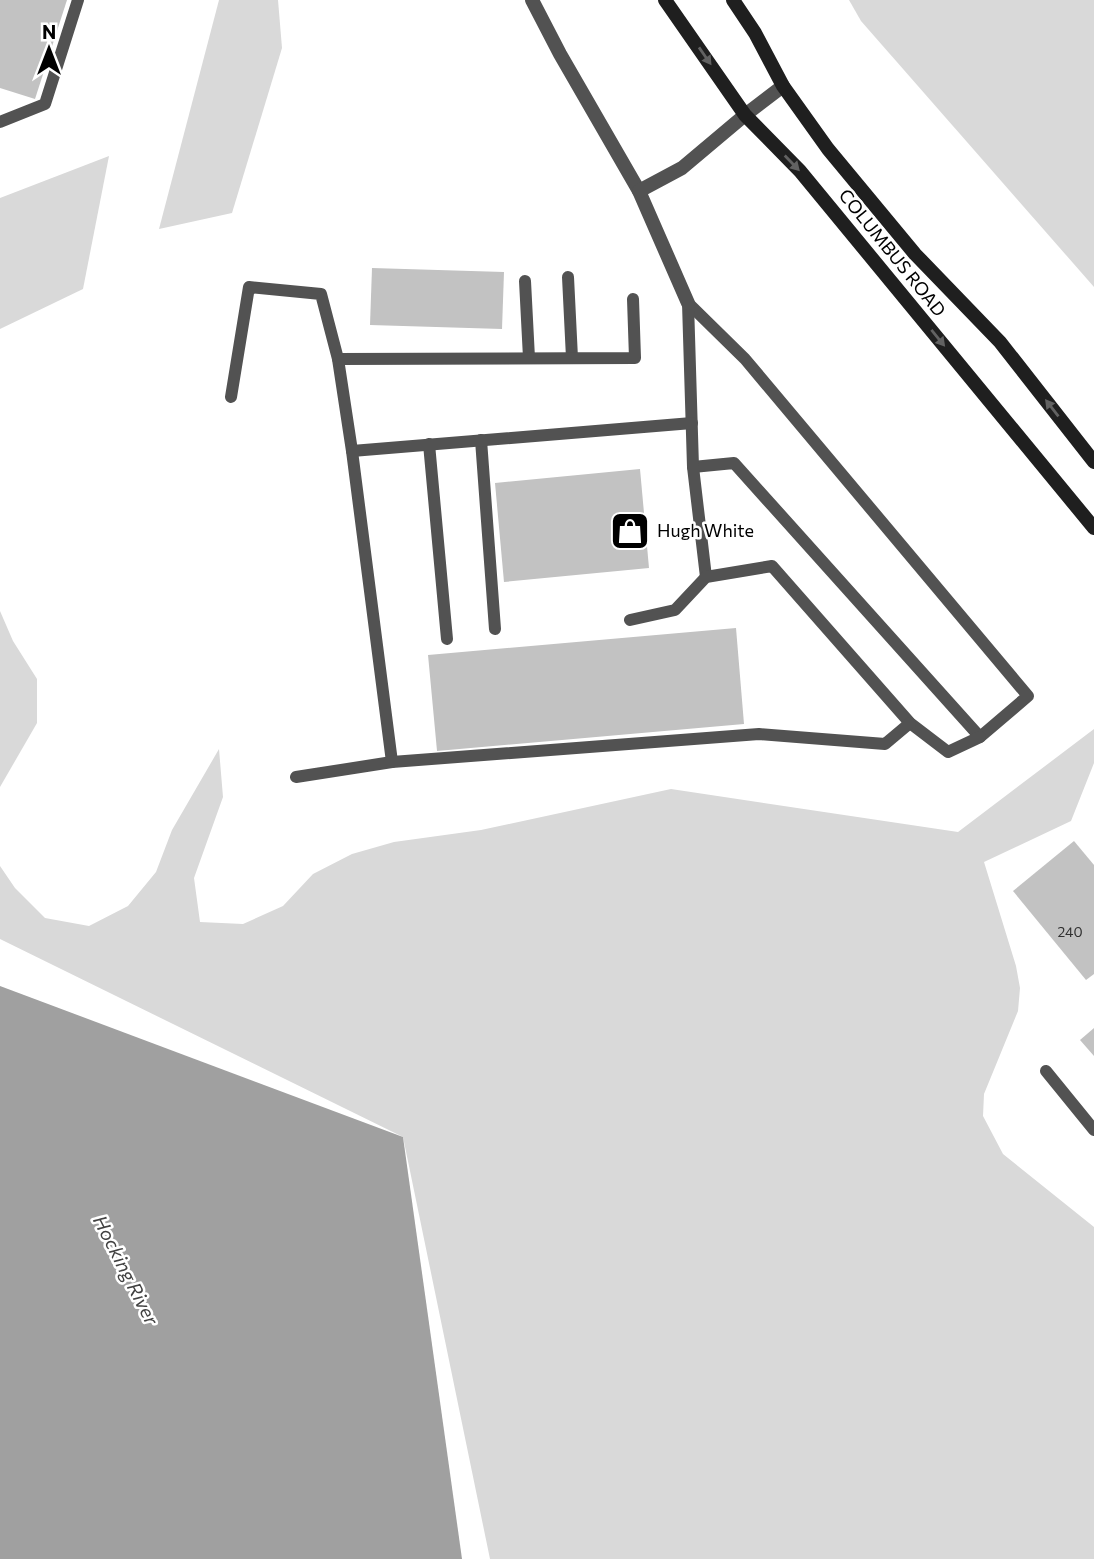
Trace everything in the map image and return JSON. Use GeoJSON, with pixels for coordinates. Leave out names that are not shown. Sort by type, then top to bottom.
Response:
{"type":"FeatureCollection","features":[{"type":"Feature","properties":{"kind":"main road","name":"COLUMBUS ROAD"},"geometry":{"type":"LineString","coordinates":[[665,0],[745,115],[800,171],[1094,527]]}},
{"type":"Feature","properties":{"kind":"main road","name":"COLUMBUS ROAD"},"geometry":{"type":"LineString","coordinates":[[733,0],[755,33],[783,86],[828,149],[915,254],[1000,342],[1094,462]]}},
{"type":"Feature","properties":{"kind":"street"},"geometry":{"type":"LineString","coordinates":[[533,0],[560,54],[639,191],[688,303]]}},
{"type":"Feature","properties":{"kind":"street"},"geometry":{"type":"LineString","coordinates":[[639,191],[682,168],[783,86]]}},
{"type":"Feature","properties":{"kind":"lane"},"geometry":{"type":"LineString","coordinates":[[0,122],[45,104],[78,0]]}},
{"type":"Feature","properties":{"kind":"lane"},"geometry":{"type":"LineString","coordinates":[[568,277],[572,358]]}},
{"type":"Feature","properties":{"kind":"lane"},"geometry":{"type":"LineString","coordinates":[[524,281],[529,358]]}},
{"type":"Feature","properties":{"kind":"lane"},"geometry":{"type":"LineString","coordinates":[[230,397],[249,287],[321,295],[338,359],[352,451],[392,762]]}},
{"type":"Feature","properties":{"kind":"lane"},"geometry":{"type":"LineString","coordinates":[[338,359],[635,358],[633,299]]}},
{"type":"Feature","properties":{"kind":"lane"},"geometry":{"type":"LineString","coordinates":[[688,303],[693,467],[706,577]]}},
{"type":"Feature","properties":{"kind":"lane"},"geometry":{"type":"LineString","coordinates":[[629,620],[675,610],[706,577],[772,566],[909,723],[948,752],[980,737],[1028,696],[745,359],[688,303]]}},
{"type":"Feature","properties":{"kind":"lane"},"geometry":{"type":"LineString","coordinates":[[352,451],[692,423]]}},
{"type":"Feature","properties":{"kind":"lane"},"geometry":{"type":"LineString","coordinates":[[481,440],[495,629]]}},
{"type":"Feature","properties":{"kind":"lane"},"geometry":{"type":"LineString","coordinates":[[429,444],[447,639]]}},
{"type":"Feature","properties":{"kind":"lane"},"geometry":{"type":"LineString","coordinates":[[693,467],[734,463],[980,737]]}},
{"type":"Feature","properties":{"kind":"lane"},"geometry":{"type":"LineString","coordinates":[[296,777],[392,762],[759,734],[885,744],[909,723]]}},
{"type":"Feature","properties":{"kind":"lane"},"geometry":{"type":"LineString","coordinates":[[1046,1071],[1094,1130]]}},
{"type":"Feature","properties":{"kind":"shaded area"},"geometry":{"type":"Polygon","coordinates":[[[219,0],[278,0],[282,48],[232,213],[159,229],[219,0]]]}},
{"type":"Feature","properties":{"kind":"shaded area"},"geometry":{"type":"Polygon","coordinates":[[[849,0],[1094,0],[1094,287],[861,21],[849,0]]]}},
{"type":"Feature","properties":{"kind":"shaded area"},"geometry":{"type":"Polygon","coordinates":[[[109,156],[83,289],[0,329],[0,198],[109,156]]]}},
{"type":"Feature","properties":{"kind":"shaded area"},"geometry":{"type":"Polygon","coordinates":[[[0,611],[13,641],[37,679],[37,723],[0,787],[0,611]]]}},
{"type":"Feature","properties":{"kind":"shaded area"},"geometry":{"type":"Polygon","coordinates":[[[1094,729],[1094,763],[1071,821],[984,862],[1016,966],[1020,988],[1018,1011],[984,1094],[983,1116],[1003,1154],[1094,1227],[1094,1559],[490,1559],[403,1137],[0,939],[0,866],[15,888],[45,918],[89,926],[128,906],[156,872],[172,830],[219,749],[223,797],[194,878],[200,922],[243,924],[283,906],[313,874],[352,854],[394,842],[481,830],[671,789],[958,832],[1094,729]]]}},
{"type":"Feature","properties":{"kind":"water","name":"Hocking River"},"geometry":{"type":"Polygon","coordinates":[[[0,986],[403,1137],[462,1559],[0,1559],[0,986]]]}},
{"type":"Feature","properties":{"kind":"building"},"geometry":{"type":"Polygon","coordinates":[[[0,0],[67,0],[35,99],[0,88],[0,0]]]}},
{"type":"Feature","properties":{"kind":"building"},"geometry":{"type":"Polygon","coordinates":[[[372,268],[504,272],[502,329],[370,325],[372,268]]]}},
{"type":"Feature","properties":{"kind":"building"},"geometry":{"type":"Polygon","coordinates":[[[640,469],[649,568],[504,582],[495,483],[640,469]]]}},
{"type":"Feature","properties":{"kind":"building"},"geometry":{"type":"Polygon","coordinates":[[[736,628],[744,724],[437,751],[428,655],[736,628]]]}},
{"type":"Feature","properties":{"kind":"building"},"geometry":{"type":"Polygon","coordinates":[[[1074,841],[1094,865],[1094,974],[1086,980],[1013,891],[1074,841]]]}},
{"type":"Feature","properties":{"kind":"building"},"geometry":{"type":"Polygon","coordinates":[[[1094,1028],[1094,1056],[1080,1040],[1094,1028]]]}},
{"type":"Feature","properties":{"kind":"place","name":"Hugh White"},"geometry":{"type":"Point","coordinates":[630,531]}}]}
